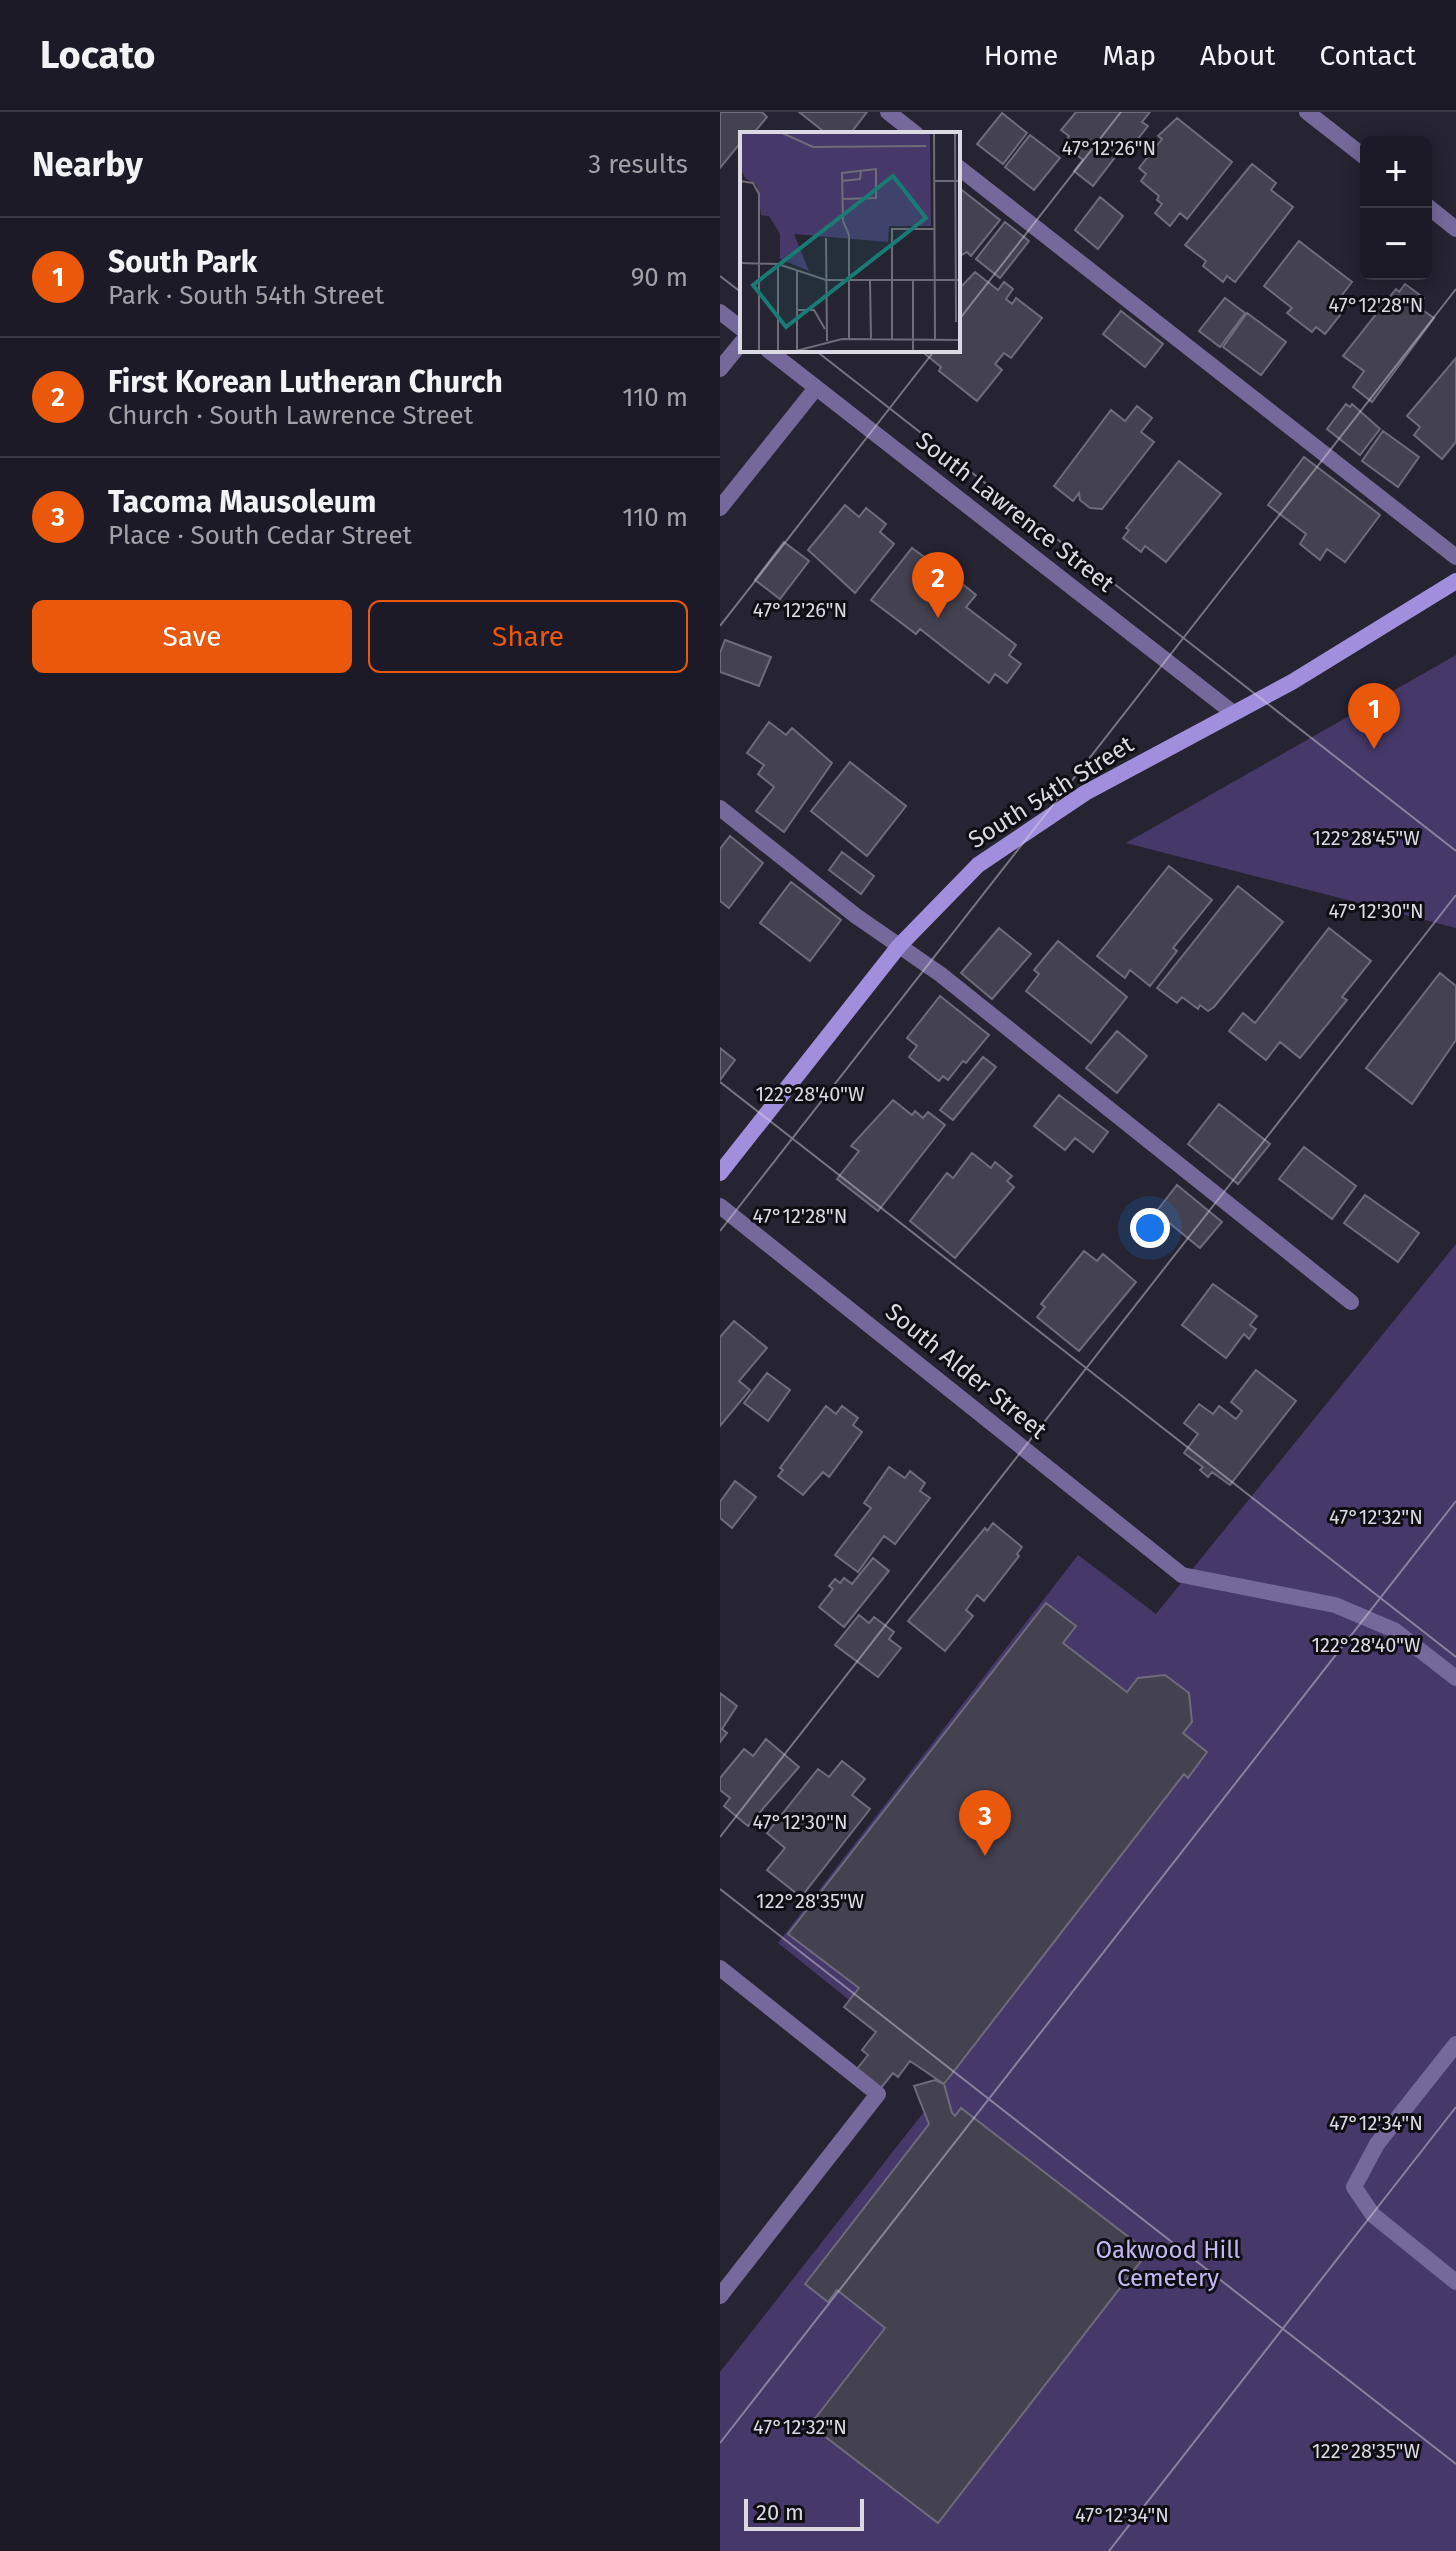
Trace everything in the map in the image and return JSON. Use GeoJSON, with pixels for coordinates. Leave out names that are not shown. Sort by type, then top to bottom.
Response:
{"type":"FeatureCollection","features":[{"type":"Feature","properties":{"kind":"street"},"geometry":{"type":"LineString","coordinates":[[888,112],[913,132]]}},
{"type":"Feature","properties":{"kind":"street"},"geometry":{"type":"LineString","coordinates":[[1307,112],[1360,153]]}},
{"type":"Feature","properties":{"kind":"street"},"geometry":{"type":"LineString","coordinates":[[960,169],[1456,557]]}},
{"type":"Feature","properties":{"kind":"street"},"geometry":{"type":"LineString","coordinates":[[1430,208],[1456,229]]}},
{"type":"Feature","properties":{"kind":"street"},"geometry":{"type":"LineString","coordinates":[[720,312],[740,327]]}},
{"type":"Feature","properties":{"kind":"street"},"geometry":{"type":"LineString","coordinates":[[720,369],[740,344]]}},
{"type":"Feature","properties":{"kind":"street","name":"South Lawrence Street"},"geometry":{"type":"LineString","coordinates":[[771,352],[1232,712]]}},
{"type":"Feature","properties":{"kind":"street"},"geometry":{"type":"LineString","coordinates":[[720,508],[816,388]]}},
{"type":"Feature","properties":{"kind":"street","name":"South 54th Street"},"geometry":{"type":"LineString","coordinates":[[720,1173],[899,946],[978,865],[1085,793],[1370,637],[1456,581]]}},
{"type":"Feature","properties":{"kind":"street"},"geometry":{"type":"LineString","coordinates":[[720,808],[1351,1302]]}},
{"type":"Feature","properties":{"kind":"street","name":"South Alder Street"},"geometry":{"type":"LineString","coordinates":[[720,1206],[1182,1575],[1335,1605],[1394,1630],[1456,1678]]}},
{"type":"Feature","properties":{"kind":"street"},"geometry":{"type":"LineString","coordinates":[[720,1968],[878,2094],[720,2296]]}},
{"type":"Feature","properties":{"kind":"street"},"geometry":{"type":"LineString","coordinates":[[1456,2044],[1377,2144],[1354,2187],[1373,2215],[1456,2282]]}},
{"type":"Feature","properties":{"kind":"green space"},"geometry":{"type":"Polygon","coordinates":[[[1456,655],[1456,928],[1126,843],[1456,655]]]}},
{"type":"Feature","properties":{"kind":"green space","name":"Oakwood Hill Cemetery"},"geometry":{"type":"Polygon","coordinates":[[[1456,1244],[1456,2551],[720,2551],[720,2372],[949,2080],[778,1943],[1078,1555],[1156,1614],[1456,1244]]]}},
{"type":"Feature","properties":{"kind":"building"},"geometry":{"type":"Polygon","coordinates":[[[720,112],[762,112],[767,117],[755,132],[740,132],[740,143],[720,168],[720,112]]]}},
{"type":"Feature","properties":{"kind":"building"},"geometry":{"type":"Polygon","coordinates":[[[799,112],[867,112],[852,132],[823,131],[799,112]]]}},
{"type":"Feature","properties":{"kind":"building"},"geometry":{"type":"Polygon","coordinates":[[[1076,112],[1150,112],[1142,122],[1148,126],[1128,151],[1123,147],[1093,186],[1074,171],[1083,160],[1063,144],[1069,136],[1061,130],[1076,112]]]}},
{"type":"Feature","properties":{"kind":"building"},"geometry":{"type":"Polygon","coordinates":[[[1002,113],[1027,133],[1003,164],[977,144],[1002,113]]]}},
{"type":"Feature","properties":{"kind":"building"},"geometry":{"type":"Polygon","coordinates":[[[1177,118],[1232,162],[1187,219],[1180,213],[1170,226],[1155,213],[1162,204],[1157,200],[1159,196],[1141,181],[1146,174],[1139,168],[1162,139],[1158,136],[1177,118]]]}},
{"type":"Feature","properties":{"kind":"building"},"geometry":{"type":"Polygon","coordinates":[[[1030,135],[1060,158],[1034,190],[1005,167],[1030,135]]]}},
{"type":"Feature","properties":{"kind":"building"},"geometry":{"type":"Polygon","coordinates":[[[1252,164],[1276,183],[1271,190],[1293,207],[1235,282],[1227,276],[1223,282],[1203,266],[1206,261],[1185,245],[1252,164]]]}},
{"type":"Feature","properties":{"kind":"building"},"geometry":{"type":"Polygon","coordinates":[[[960,189],[1000,220],[971,256],[967,252],[960,256],[960,189]]]}},
{"type":"Feature","properties":{"kind":"building"},"geometry":{"type":"Polygon","coordinates":[[[1100,197],[1123,216],[1098,249],[1075,230],[1100,197]]]}},
{"type":"Feature","properties":{"kind":"building"},"geometry":{"type":"Polygon","coordinates":[[[1005,222],[1029,241],[1000,278],[976,259],[1005,222]]]}},
{"type":"Feature","properties":{"kind":"building"},"geometry":{"type":"Polygon","coordinates":[[[1299,241],[1352,282],[1339,299],[1348,305],[1325,334],[1316,327],[1312,332],[1287,313],[1292,308],[1264,286],[1299,241]]]}},
{"type":"Feature","properties":{"kind":"building"},"geometry":{"type":"Polygon","coordinates":[[[975,272],[998,290],[1004,282],[1013,289],[1006,299],[1012,304],[1016,298],[1042,318],[1011,358],[1004,353],[995,364],[1002,370],[977,401],[939,371],[941,367],[925,354],[960,352],[960,288],[975,272]]]}},
{"type":"Feature","properties":{"kind":"building"},"geometry":{"type":"Polygon","coordinates":[[[1405,284],[1424,298],[1418,307],[1434,318],[1372,402],[1353,387],[1364,371],[1343,356],[1396,289],[1399,292],[1405,284]]]}},
{"type":"Feature","properties":{"kind":"building"},"geometry":{"type":"Polygon","coordinates":[[[1225,298],[1245,313],[1220,347],[1199,331],[1225,298]]]}},
{"type":"Feature","properties":{"kind":"building"},"geometry":{"type":"Polygon","coordinates":[[[1121,311],[1163,344],[1145,367],[1103,334],[1121,311]]]}},
{"type":"Feature","properties":{"kind":"building"},"geometry":{"type":"Polygon","coordinates":[[[1247,313],[1286,342],[1261,375],[1223,347],[1247,313]]]}},
{"type":"Feature","properties":{"kind":"building"},"geometry":{"type":"Polygon","coordinates":[[[1456,358],[1456,442],[1442,459],[1414,435],[1420,427],[1407,416],[1456,358]]]}},
{"type":"Feature","properties":{"kind":"building"},"geometry":{"type":"Polygon","coordinates":[[[1346,404],[1350,407],[1352,404],[1380,429],[1360,455],[1327,429],[1346,404]]]}},
{"type":"Feature","properties":{"kind":"building"},"geometry":{"type":"Polygon","coordinates":[[[1137,406],[1152,418],[1141,432],[1154,442],[1102,509],[1090,508],[1080,500],[1079,493],[1073,501],[1054,486],[1111,410],[1125,421],[1137,406]]]}},
{"type":"Feature","properties":{"kind":"building"},"geometry":{"type":"Polygon","coordinates":[[[1383,431],[1419,457],[1398,487],[1362,461],[1383,431]]]}},
{"type":"Feature","properties":{"kind":"building"},"geometry":{"type":"Polygon","coordinates":[[[1304,457],[1380,515],[1345,562],[1327,549],[1320,560],[1300,544],[1306,534],[1268,505],[1304,457]]]}},
{"type":"Feature","properties":{"kind":"building"},"geometry":{"type":"Polygon","coordinates":[[[1179,461],[1221,494],[1166,562],[1145,546],[1141,552],[1123,538],[1129,530],[1126,528],[1179,461]]]}},
{"type":"Feature","properties":{"kind":"building"},"geometry":{"type":"Polygon","coordinates":[[[845,505],[859,517],[866,508],[886,524],[880,532],[894,544],[855,593],[808,550],[845,505]]]}},
{"type":"Feature","properties":{"kind":"building"},"geometry":{"type":"Polygon","coordinates":[[[784,542],[809,561],[780,599],[755,580],[784,542]]]}},
{"type":"Feature","properties":{"kind":"building"},"geometry":{"type":"Polygon","coordinates":[[[912,548],[927,559],[931,554],[936,558],[933,561],[959,581],[948,595],[960,582],[976,595],[966,607],[1016,645],[1009,655],[1021,664],[1007,683],[995,674],[989,683],[920,629],[916,634],[871,600],[912,548]]]}},
{"type":"Feature","properties":{"kind":"building"},"geometry":{"type":"Polygon","coordinates":[[[725,640],[771,657],[759,686],[720,672],[720,653],[725,640]]]}},
{"type":"Feature","properties":{"kind":"building"},"geometry":{"type":"Polygon","coordinates":[[[769,722],[786,735],[792,728],[832,763],[784,832],[756,811],[774,787],[758,774],[764,765],[747,753],[769,722]]]}},
{"type":"Feature","properties":{"kind":"building"},"geometry":{"type":"Polygon","coordinates":[[[850,762],[906,806],[867,856],[811,811],[850,762]]]}},
{"type":"Feature","properties":{"kind":"building"},"geometry":{"type":"Polygon","coordinates":[[[730,836],[763,863],[729,908],[720,901],[720,849],[730,836]]]}},
{"type":"Feature","properties":{"kind":"building"},"geometry":{"type":"Polygon","coordinates":[[[842,852],[874,876],[861,894],[829,870],[842,852]]]}},
{"type":"Feature","properties":{"kind":"building"},"geometry":{"type":"Polygon","coordinates":[[[1169,866],[1212,900],[1173,948],[1177,951],[1150,986],[1130,970],[1125,978],[1097,956],[1169,866]]]}},
{"type":"Feature","properties":{"kind":"building"},"geometry":{"type":"Polygon","coordinates":[[[791,882],[841,920],[810,961],[760,923],[791,882]]]}},
{"type":"Feature","properties":{"kind":"building"},"geometry":{"type":"Polygon","coordinates":[[[1238,886],[1283,922],[1214,1007],[1208,1011],[1200,1005],[1198,1009],[1182,997],[1177,1003],[1157,988],[1238,886]]]}},
{"type":"Feature","properties":{"kind":"building"},"geometry":{"type":"Polygon","coordinates":[[[999,928],[1031,954],[992,999],[961,973],[999,928]]]}},
{"type":"Feature","properties":{"kind":"building"},"geometry":{"type":"Polygon","coordinates":[[[1329,928],[1371,961],[1342,997],[1347,1000],[1300,1058],[1280,1042],[1266,1060],[1229,1031],[1243,1013],[1255,1023],[1329,928]]]}},
{"type":"Feature","properties":{"kind":"building"},"geometry":{"type":"Polygon","coordinates":[[[1058,941],[1127,997],[1091,1043],[1026,991],[1039,974],[1034,970],[1058,941]]]}},
{"type":"Feature","properties":{"kind":"building"},"geometry":{"type":"Polygon","coordinates":[[[1440,973],[1456,986],[1456,1040],[1412,1104],[1366,1068],[1440,973]]]}},
{"type":"Feature","properties":{"kind":"building"},"geometry":{"type":"Polygon","coordinates":[[[940,996],[989,1035],[948,1080],[943,1076],[939,1081],[909,1057],[917,1046],[907,1038],[940,996]]]}},
{"type":"Feature","properties":{"kind":"building"},"geometry":{"type":"Polygon","coordinates":[[[1117,1031],[1147,1056],[1117,1093],[1086,1068],[1117,1031]]]}},
{"type":"Feature","properties":{"kind":"building"},"geometry":{"type":"Polygon","coordinates":[[[720,1048],[735,1060],[720,1080],[720,1048]]]}},
{"type":"Feature","properties":{"kind":"building"},"geometry":{"type":"Polygon","coordinates":[[[983,1057],[996,1067],[953,1120],[940,1110],[983,1057]]]}},
{"type":"Feature","properties":{"kind":"building"},"geometry":{"type":"Polygon","coordinates":[[[1059,1095],[1108,1132],[1093,1152],[1075,1138],[1065,1150],[1034,1126],[1059,1095]]]}},
{"type":"Feature","properties":{"kind":"building"},"geometry":{"type":"Polygon","coordinates":[[[893,1100],[912,1115],[915,1111],[923,1118],[928,1112],[945,1125],[878,1211],[837,1179],[859,1151],[851,1146],[893,1100]]]}},
{"type":"Feature","properties":{"kind":"building"},"geometry":{"type":"Polygon","coordinates":[[[1219,1104],[1270,1144],[1238,1184],[1188,1144],[1219,1104]]]}},
{"type":"Feature","properties":{"kind":"building"},"geometry":{"type":"Polygon","coordinates":[[[1304,1147],[1356,1186],[1332,1219],[1279,1179],[1304,1147]]]}},
{"type":"Feature","properties":{"kind":"building"},"geometry":{"type":"Polygon","coordinates":[[[972,1153],[991,1168],[995,1162],[1012,1176],[1007,1181],[1014,1187],[955,1258],[910,1221],[947,1173],[953,1178],[972,1153]]]}},
{"type":"Feature","properties":{"kind":"building"},"geometry":{"type":"Polygon","coordinates":[[[1177,1185],[1222,1222],[1200,1248],[1156,1212],[1177,1185]]]}},
{"type":"Feature","properties":{"kind":"building"},"geometry":{"type":"Polygon","coordinates":[[[1365,1195],[1419,1233],[1398,1262],[1344,1223],[1365,1195]]]}},
{"type":"Feature","properties":{"kind":"building"},"geometry":{"type":"Polygon","coordinates":[[[1084,1251],[1097,1261],[1103,1254],[1136,1282],[1079,1351],[1037,1317],[1045,1307],[1041,1304],[1084,1251]]]}},
{"type":"Feature","properties":{"kind":"building"},"geometry":{"type":"Polygon","coordinates":[[[1213,1284],[1257,1316],[1250,1325],[1256,1329],[1249,1339],[1244,1334],[1226,1358],[1182,1325],[1213,1284]]]}},
{"type":"Feature","properties":{"kind":"building"},"geometry":{"type":"Polygon","coordinates":[[[734,1321],[767,1348],[739,1381],[750,1390],[720,1426],[720,1337],[734,1321]]]}},
{"type":"Feature","properties":{"kind":"building"},"geometry":{"type":"Polygon","coordinates":[[[1256,1370],[1296,1401],[1230,1485],[1212,1472],[1208,1477],[1200,1470],[1203,1467],[1184,1453],[1198,1434],[1184,1423],[1199,1404],[1213,1414],[1219,1406],[1236,1419],[1242,1411],[1231,1402],[1256,1370]]]}},
{"type":"Feature","properties":{"kind":"building"},"geometry":{"type":"Polygon","coordinates":[[[767,1373],[790,1390],[768,1421],[744,1403],[767,1373]]]}},
{"type":"Feature","properties":{"kind":"building"},"geometry":{"type":"Polygon","coordinates":[[[826,1406],[836,1414],[842,1406],[858,1418],[853,1425],[862,1432],[829,1477],[823,1472],[803,1495],[778,1476],[783,1470],[780,1468],[826,1406]]]}},
{"type":"Feature","properties":{"kind":"building"},"geometry":{"type":"Polygon","coordinates":[[[889,1467],[905,1478],[910,1471],[925,1483],[920,1491],[930,1498],[895,1544],[884,1536],[858,1572],[835,1555],[871,1508],[864,1503],[889,1467]]]}},
{"type":"Feature","properties":{"kind":"building"},"geometry":{"type":"Polygon","coordinates":[[[735,1481],[756,1497],[732,1528],[720,1518],[720,1502],[735,1481]]]}},
{"type":"Feature","properties":{"kind":"building"},"geometry":{"type":"Polygon","coordinates":[[[993,1523],[1022,1547],[1017,1554],[1019,1556],[984,1601],[977,1595],[966,1610],[973,1616],[945,1651],[908,1621],[985,1528],[987,1531],[993,1523]]]}},
{"type":"Feature","properties":{"kind":"building"},"geometry":{"type":"Polygon","coordinates":[[[873,1558],[889,1571],[844,1627],[819,1607],[833,1589],[829,1586],[835,1579],[840,1583],[844,1578],[852,1584],[873,1558]]]}},
{"type":"Feature","properties":{"kind":"building"},"geometry":{"type":"Polygon","coordinates":[[[1046,1603],[1076,1626],[1063,1643],[1127,1692],[1138,1678],[1165,1675],[1189,1693],[1192,1722],[1183,1733],[1207,1752],[1188,1778],[1184,1774],[944,2084],[910,2061],[898,2077],[893,2073],[880,2089],[856,2070],[868,2055],[862,2050],[876,2032],[844,2007],[859,1988],[788,1934],[1046,1603]]]}},
{"type":"Feature","properties":{"kind":"building"},"geometry":{"type":"Polygon","coordinates":[[[859,1615],[869,1623],[874,1617],[894,1632],[889,1639],[901,1648],[878,1677],[835,1645],[859,1615]]]}},
{"type":"Feature","properties":{"kind":"building"},"geometry":{"type":"Polygon","coordinates":[[[720,1693],[737,1706],[722,1729],[727,1733],[720,1742],[720,1693]]]}},
{"type":"Feature","properties":{"kind":"building"},"geometry":{"type":"Polygon","coordinates":[[[766,1739],[799,1767],[748,1826],[724,1806],[730,1798],[720,1790],[720,1778],[744,1749],[753,1756],[766,1739]]]}},
{"type":"Feature","properties":{"kind":"building"},"geometry":{"type":"Polygon","coordinates":[[[842,1761],[865,1779],[852,1795],[870,1809],[801,1897],[767,1870],[785,1848],[767,1833],[818,1769],[829,1777],[842,1761]]]}},
{"type":"Feature","properties":{"kind":"building"},"geometry":{"type":"Polygon","coordinates":[[[935,2080],[944,2084],[955,2116],[961,2108],[1148,2252],[938,2523],[810,2425],[885,2328],[837,2290],[828,2302],[805,2284],[929,2124],[914,2086],[935,2080]]]}},
{"type":"Feature","properties":{"kind":"place","name":"First Korean Lutheran Church"},"geometry":{"type":"Point","coordinates":[938,618]}},
{"type":"Feature","properties":{"kind":"place","name":"South Park"},"geometry":{"type":"Point","coordinates":[1374,749]}},
{"type":"Feature","properties":{"kind":"place","name":"Tacoma Mausoleum"},"geometry":{"type":"Point","coordinates":[985,1856]}}]}
